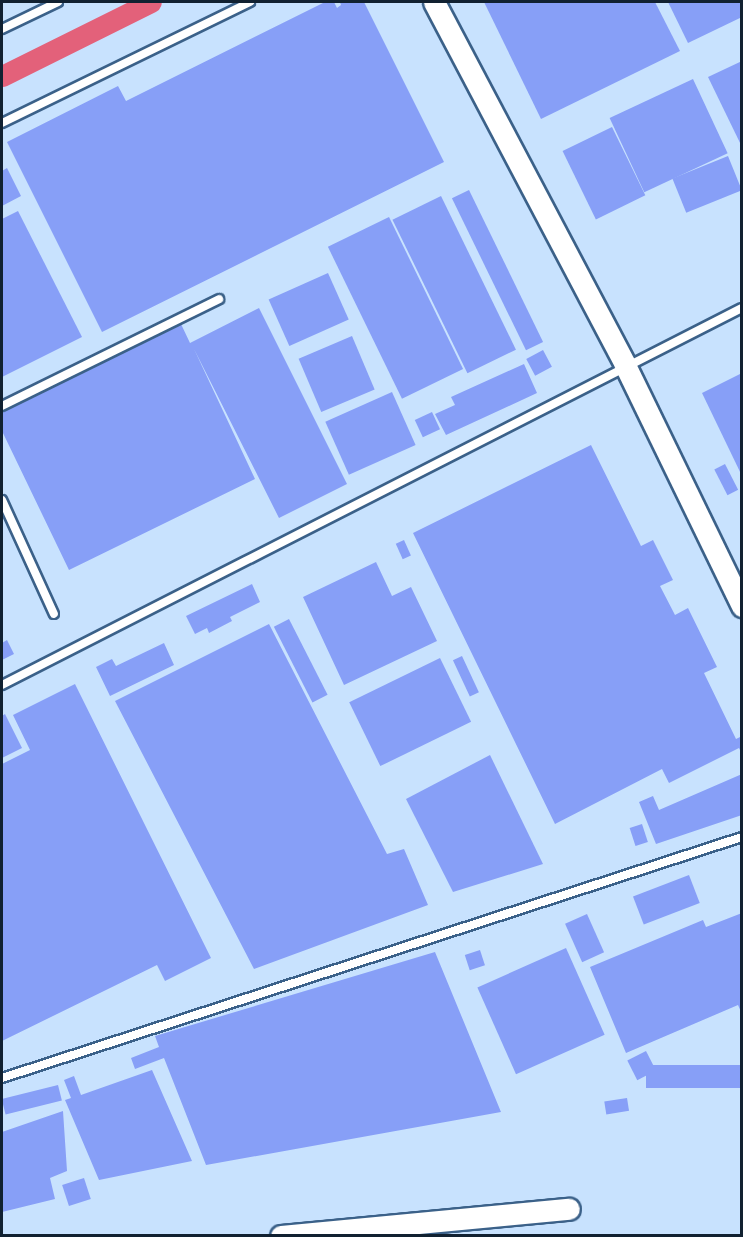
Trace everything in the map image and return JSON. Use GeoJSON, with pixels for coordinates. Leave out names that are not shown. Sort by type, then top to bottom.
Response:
{"type":"FeatureCollection","features":[{"type":"Feature","properties":{"kind":"street"},"geometry":{"type":"LineString","coordinates":[[434,2],[625,365],[741,606]]}},
{"type":"Feature","properties":{"kind":"street"},"geometry":{"type":"LineString","coordinates":[[281,1236],[569,1209]]}},
{"type":"Feature","properties":{"kind":"lane"},"geometry":{"type":"LineString","coordinates":[[2,29],[58,2]]}},
{"type":"Feature","properties":{"kind":"lane"},"geometry":{"type":"LineString","coordinates":[[2,123],[250,2]]}},
{"type":"Feature","properties":{"kind":"lane"},"geometry":{"type":"LineString","coordinates":[[2,406],[219,299]]}},
{"type":"Feature","properties":{"kind":"lane"},"geometry":{"type":"LineString","coordinates":[[2,685],[625,365],[741,308]]}},
{"type":"Feature","properties":{"kind":"lane"},"geometry":{"type":"LineString","coordinates":[[2,500],[54,614]]}},
{"type":"Feature","properties":{"kind":"lane"},"geometry":{"type":"LineString","coordinates":[[2,1078],[741,837]]}},
{"type":"Feature","properties":{"kind":"building"},"geometry":{"type":"Polygon","coordinates":[[[325,2],[334,2],[337,8],[341,5],[340,2],[364,2],[444,162],[102,332],[7,142],[118,86],[126,101],[325,2]]]}},
{"type":"Feature","properties":{"kind":"building"},"geometry":{"type":"Polygon","coordinates":[[[484,2],[655,2],[680,51],[541,119],[484,2]]]}},
{"type":"Feature","properties":{"kind":"building"},"geometry":{"type":"Polygon","coordinates":[[[668,2],[742,2],[742,17],[688,43],[668,2]]]}},
{"type":"Feature","properties":{"kind":"building"},"geometry":{"type":"Polygon","coordinates":[[[742,61],[742,147],[708,77],[742,61]]]}},
{"type":"Feature","properties":{"kind":"building"},"geometry":{"type":"Polygon","coordinates":[[[693,79],[728,153],[644,192],[610,118],[693,79]]]}},
{"type":"Feature","properties":{"kind":"building"},"geometry":{"type":"Polygon","coordinates":[[[612,127],[645,195],[596,219],[563,151],[612,127]]]}},
{"type":"Feature","properties":{"kind":"building"},"geometry":{"type":"Polygon","coordinates":[[[728,156],[742,190],[686,213],[672,178],[728,156]]]}},
{"type":"Feature","properties":{"kind":"building"},"geometry":{"type":"Polygon","coordinates":[[[7,168],[21,196],[2,206],[2,171],[7,168]]]}},
{"type":"Feature","properties":{"kind":"building"},"geometry":{"type":"Polygon","coordinates":[[[469,190],[543,342],[526,350],[452,198],[469,190]]]}},
{"type":"Feature","properties":{"kind":"building"},"geometry":{"type":"Polygon","coordinates":[[[441,196],[516,350],[467,373],[392,220],[441,196]]]}},
{"type":"Feature","properties":{"kind":"building"},"geometry":{"type":"Polygon","coordinates":[[[18,211],[82,337],[2,377],[2,219],[18,211]]]}},
{"type":"Feature","properties":{"kind":"building"},"geometry":{"type":"Polygon","coordinates":[[[389,217],[463,369],[402,399],[328,247],[389,217]]]}},
{"type":"Feature","properties":{"kind":"building"},"geometry":{"type":"Polygon","coordinates":[[[328,273],[349,320],[289,346],[269,299],[328,273]]]}},
{"type":"Feature","properties":{"kind":"building"},"geometry":{"type":"Polygon","coordinates":[[[259,308],[347,484],[279,518],[194,349],[255,479],[69,570],[2,431],[2,411],[181,324],[190,343],[259,308]]]}},
{"type":"Feature","properties":{"kind":"building"},"geometry":{"type":"Polygon","coordinates":[[[352,336],[375,389],[321,412],[299,359],[352,336]]]}},
{"type":"Feature","properties":{"kind":"building"},"geometry":{"type":"Polygon","coordinates":[[[543,350],[552,367],[535,376],[526,359],[543,350]]]}},
{"type":"Feature","properties":{"kind":"building"},"geometry":{"type":"Polygon","coordinates":[[[524,364],[537,393],[446,435],[435,414],[455,405],[451,397],[524,364]]]}},
{"type":"Feature","properties":{"kind":"building"},"geometry":{"type":"Polygon","coordinates":[[[742,373],[742,476],[702,393],[742,373]]]}},
{"type":"Feature","properties":{"kind":"building"},"geometry":{"type":"Polygon","coordinates":[[[392,392],[416,445],[349,475],[325,422],[392,392]]]}},
{"type":"Feature","properties":{"kind":"building"},"geometry":{"type":"Polygon","coordinates":[[[432,412],[440,429],[423,437],[415,420],[432,412]]]}},
{"type":"Feature","properties":{"kind":"building"},"geometry":{"type":"Polygon","coordinates":[[[591,445],[641,546],[653,540],[673,580],[660,586],[675,615],[688,608],[717,667],[704,673],[736,739],[742,736],[742,754],[739,748],[669,783],[662,769],[555,824],[413,533],[591,445]]]}},
{"type":"Feature","properties":{"kind":"building"},"geometry":{"type":"Polygon","coordinates":[[[725,464],[738,490],[727,495],[714,469],[725,464]]]}},
{"type":"Feature","properties":{"kind":"building"},"geometry":{"type":"Polygon","coordinates":[[[404,540],[411,556],[403,559],[396,544],[404,540]]]}},
{"type":"Feature","properties":{"kind":"building"},"geometry":{"type":"Polygon","coordinates":[[[376,562],[392,596],[411,587],[437,641],[344,685],[303,597],[376,562]]]}},
{"type":"Feature","properties":{"kind":"building"},"geometry":{"type":"Polygon","coordinates":[[[252,584],[260,602],[230,617],[232,621],[209,633],[207,628],[195,634],[186,616],[252,584]]]}},
{"type":"Feature","properties":{"kind":"building"},"geometry":{"type":"Polygon","coordinates":[[[289,619],[328,695],[312,702],[274,627],[289,619]]]}},
{"type":"Feature","properties":{"kind":"building"},"geometry":{"type":"Polygon","coordinates":[[[269,624],[387,854],[404,849],[428,905],[254,969],[115,701],[269,624]]]}},
{"type":"Feature","properties":{"kind":"building"},"geometry":{"type":"Polygon","coordinates":[[[7,640],[14,654],[2,660],[2,643],[7,640]]]}},
{"type":"Feature","properties":{"kind":"building"},"geometry":{"type":"Polygon","coordinates":[[[164,643],[174,665],[110,696],[96,667],[112,659],[116,666],[164,643]]]}},
{"type":"Feature","properties":{"kind":"building"},"geometry":{"type":"Polygon","coordinates":[[[462,656],[479,692],[470,696],[453,660],[462,656]]]}},
{"type":"Feature","properties":{"kind":"building"},"geometry":{"type":"Polygon","coordinates":[[[440,658],[471,722],[380,766],[349,702],[440,658]]]}},
{"type":"Feature","properties":{"kind":"building"},"geometry":{"type":"Polygon","coordinates":[[[75,684],[211,958],[165,981],[157,965],[2,1041],[2,764],[30,750],[13,715],[75,684]]]}},
{"type":"Feature","properties":{"kind":"building"},"geometry":{"type":"Polygon","coordinates":[[[5,714],[22,748],[2,758],[2,716],[5,714]]]}},
{"type":"Feature","properties":{"kind":"building"},"geometry":{"type":"Polygon","coordinates":[[[490,755],[543,864],[453,892],[406,799],[490,755]]]}},
{"type":"Feature","properties":{"kind":"building"},"geometry":{"type":"Polygon","coordinates":[[[742,774],[742,815],[656,844],[639,802],[653,796],[659,810],[742,774]]]}},
{"type":"Feature","properties":{"kind":"building"},"geometry":{"type":"Polygon","coordinates":[[[642,824],[648,842],[636,846],[630,828],[642,824]]]}},
{"type":"Feature","properties":{"kind":"building"},"geometry":{"type":"Polygon","coordinates":[[[689,875],[700,903],[644,925],[633,897],[689,875]]]}},
{"type":"Feature","properties":{"kind":"building"},"geometry":{"type":"Polygon","coordinates":[[[742,913],[742,1014],[738,1005],[626,1053],[590,967],[703,920],[706,927],[742,913]]]}},
{"type":"Feature","properties":{"kind":"building"},"geometry":{"type":"Polygon","coordinates":[[[587,914],[604,952],[582,962],[565,924],[587,914]]]}},
{"type":"Feature","properties":{"kind":"building"},"geometry":{"type":"Polygon","coordinates":[[[566,948],[605,1035],[516,1074],[477,987],[566,948]]]}},
{"type":"Feature","properties":{"kind":"building"},"geometry":{"type":"Polygon","coordinates":[[[480,950],[485,965],[470,970],[465,955],[480,950]]]}},
{"type":"Feature","properties":{"kind":"building"},"geometry":{"type":"Polygon","coordinates":[[[435,952],[501,1112],[206,1165],[164,1058],[135,1069],[131,1058],[159,1047],[155,1036],[435,952]]]}},
{"type":"Feature","properties":{"kind":"building"},"geometry":{"type":"Polygon","coordinates":[[[646,1051],[656,1071],[637,1080],[627,1061],[646,1051]]]}},
{"type":"Feature","properties":{"kind":"building"},"geometry":{"type":"Polygon","coordinates":[[[646,1065],[742,1065],[742,1088],[646,1088],[646,1065]]]}},
{"type":"Feature","properties":{"kind":"building"},"geometry":{"type":"Polygon","coordinates":[[[152,1070],[192,1161],[99,1180],[65,1100],[71,1098],[64,1080],[74,1076],[81,1095],[152,1070]]]}},
{"type":"Feature","properties":{"kind":"building"},"geometry":{"type":"Polygon","coordinates":[[[58,1085],[62,1101],[6,1115],[2,1099],[58,1085]]]}},
{"type":"Feature","properties":{"kind":"building"},"geometry":{"type":"Polygon","coordinates":[[[627,1098],[629,1111],[606,1114],[604,1102],[627,1098]]]}},
{"type":"Feature","properties":{"kind":"building"},"geometry":{"type":"Polygon","coordinates":[[[63,1111],[67,1171],[50,1178],[55,1199],[2,1212],[2,1132],[63,1111]]]}},
{"type":"Feature","properties":{"kind":"building"},"geometry":{"type":"Polygon","coordinates":[[[84,1178],[91,1199],[69,1206],[62,1185],[84,1178]]]}},
{"type":"Feature","properties":{"kind":"waterway"},"geometry":{"type":"LineString","coordinates":[[2,76],[151,2]]}}]}
